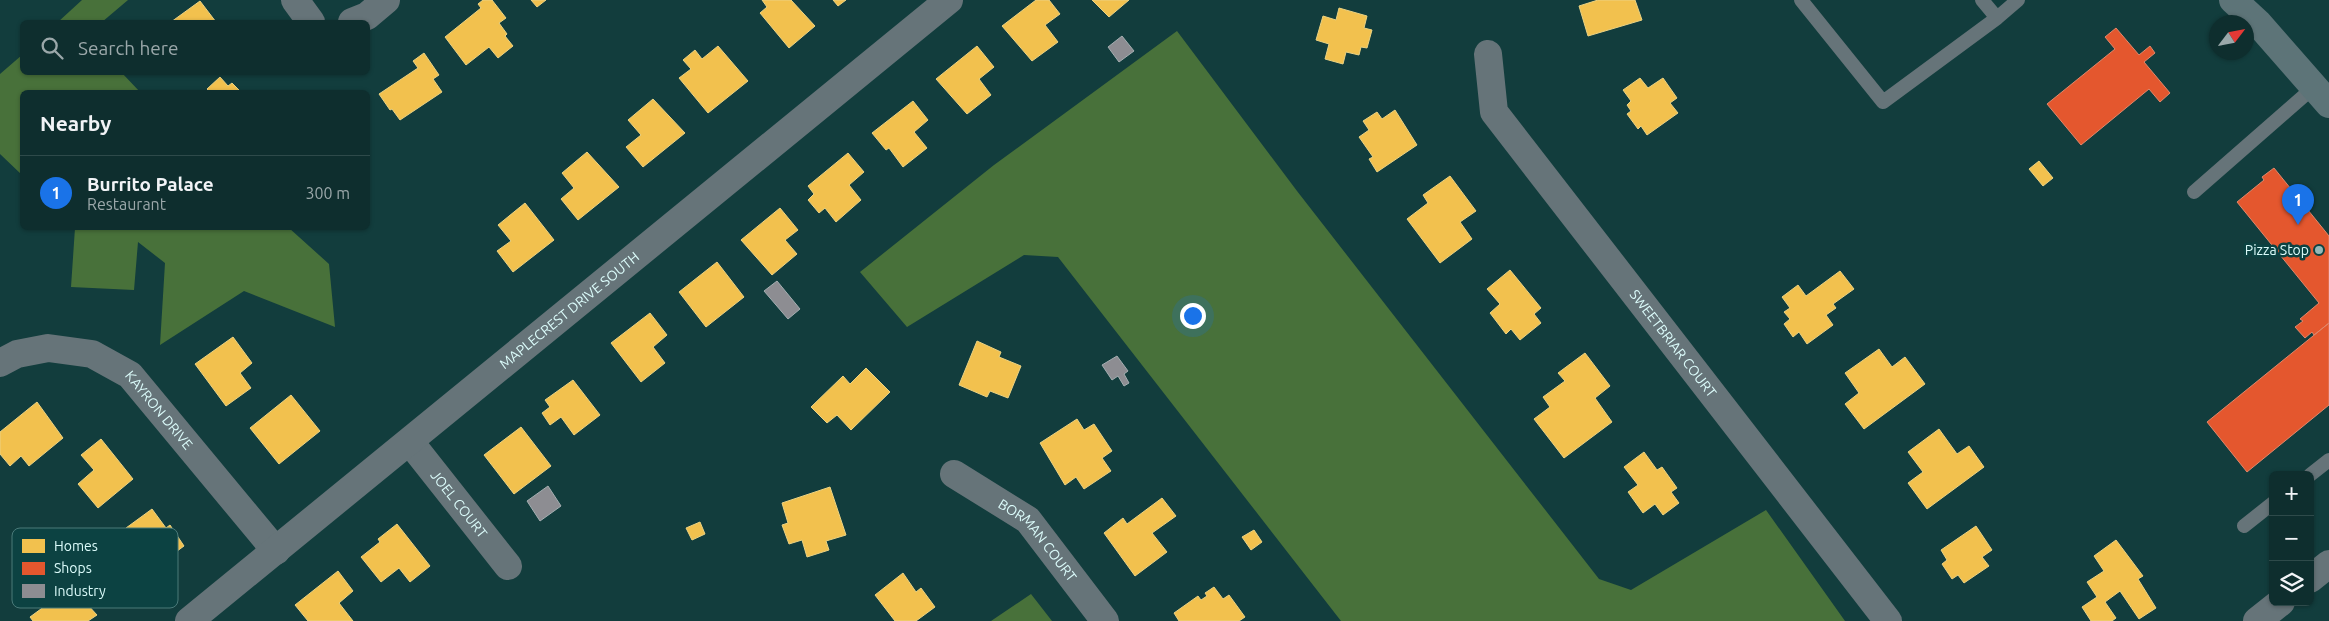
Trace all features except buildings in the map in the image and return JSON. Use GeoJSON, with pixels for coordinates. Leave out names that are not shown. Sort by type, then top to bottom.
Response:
{"type":"FeatureCollection","features":[{"type":"Feature","properties":{"kind":"main road"},"geometry":{"type":"LineString","coordinates":[[2233,0],[2258,23],[2322,96]]}},
{"type":"Feature","properties":{"kind":"street"},"geometry":{"type":"LineString","coordinates":[[295,0],[310,20]]}},
{"type":"Feature","properties":{"kind":"street"},"geometry":{"type":"LineString","coordinates":[[357,20],[367,16],[386,0]]}},
{"type":"Feature","properties":{"kind":"street","name":"MAPLECREST DRIVE SOUTH"},"geometry":{"type":"LineString","coordinates":[[189,621],[949,0]]}},
{"type":"Feature","properties":{"kind":"street","name":"SWEETBRIAR COURT"},"geometry":{"type":"LineString","coordinates":[[1488,54],[1494,112],[1888,621]]}},
{"type":"Feature","properties":{"kind":"street","name":"KAYRON DRIVE"},"geometry":{"type":"LineString","coordinates":[[0,363],[17,354],[48,348],[92,354],[130,375],[276,551]]}},
{"type":"Feature","properties":{"kind":"street","name":"JOEL COURT"},"geometry":{"type":"LineString","coordinates":[[410,442],[508,566]]}},
{"type":"Feature","properties":{"kind":"street","name":"BORMAN COURT"},"geometry":{"type":"LineString","coordinates":[[954,474],[1028,520],[1105,621]]}},
{"type":"Feature","properties":{"kind":"street"},"geometry":{"type":"LineString","coordinates":[[2314,576],[2329,564]]}},
{"type":"Feature","properties":{"kind":"street"},"geometry":{"type":"LineString","coordinates":[[2257,621],[2276,606]]}},
{"type":"Feature","properties":{"kind":"lane"},"geometry":{"type":"LineString","coordinates":[[1801,0],[1883,102],[1997,18],[2018,0]]}},
{"type":"Feature","properties":{"kind":"lane"},"geometry":{"type":"LineString","coordinates":[[1982,0],[1997,18]]}},
{"type":"Feature","properties":{"kind":"lane"},"geometry":{"type":"LineString","coordinates":[[2194,192],[2322,96]]}},
{"type":"Feature","properties":{"kind":"lane"},"geometry":{"type":"LineString","coordinates":[[2314,472],[2329,460]]}},
{"type":"Feature","properties":{"kind":"lane"},"geometry":{"type":"LineString","coordinates":[[2244,526],[2269,507]]}},
{"type":"Feature","properties":{"kind":"green space"},"geometry":{"type":"Polygon","coordinates":[[[82,0],[128,0],[104,20],[60,20],[82,0]]]}},
{"type":"Feature","properties":{"kind":"green space"},"geometry":{"type":"Polygon","coordinates":[[[1177,31],[1297,191],[1599,579],[1631,590],[1766,510],[1845,621],[1341,621],[1058,257],[1024,255],[907,327],[860,272],[994,165],[1177,31]]]}},
{"type":"Feature","properties":{"kind":"green space"},"geometry":{"type":"Polygon","coordinates":[[[20,57],[20,75],[124,75],[138,90],[20,90],[20,173],[0,154],[0,74],[20,57]]]}},
{"type":"Feature","properties":{"kind":"green space"},"geometry":{"type":"Polygon","coordinates":[[[75,230],[291,230],[329,264],[335,327],[244,291],[160,345],[165,263],[138,242],[134,290],[71,287],[75,230]]]}},
{"type":"Feature","properties":{"kind":"green space"},"geometry":{"type":"Polygon","coordinates":[[[1031,594],[1052,621],[991,621],[1031,594]]]}},
{"type":"Feature","properties":{"kind":"place","name":"Burrito Palace"},"geometry":{"type":"Point","coordinates":[2298,225]}},
{"type":"Feature","properties":{"kind":"place","name":"Pizza Stop"},"geometry":{"type":"Point","coordinates":[2319,250]}}]}
